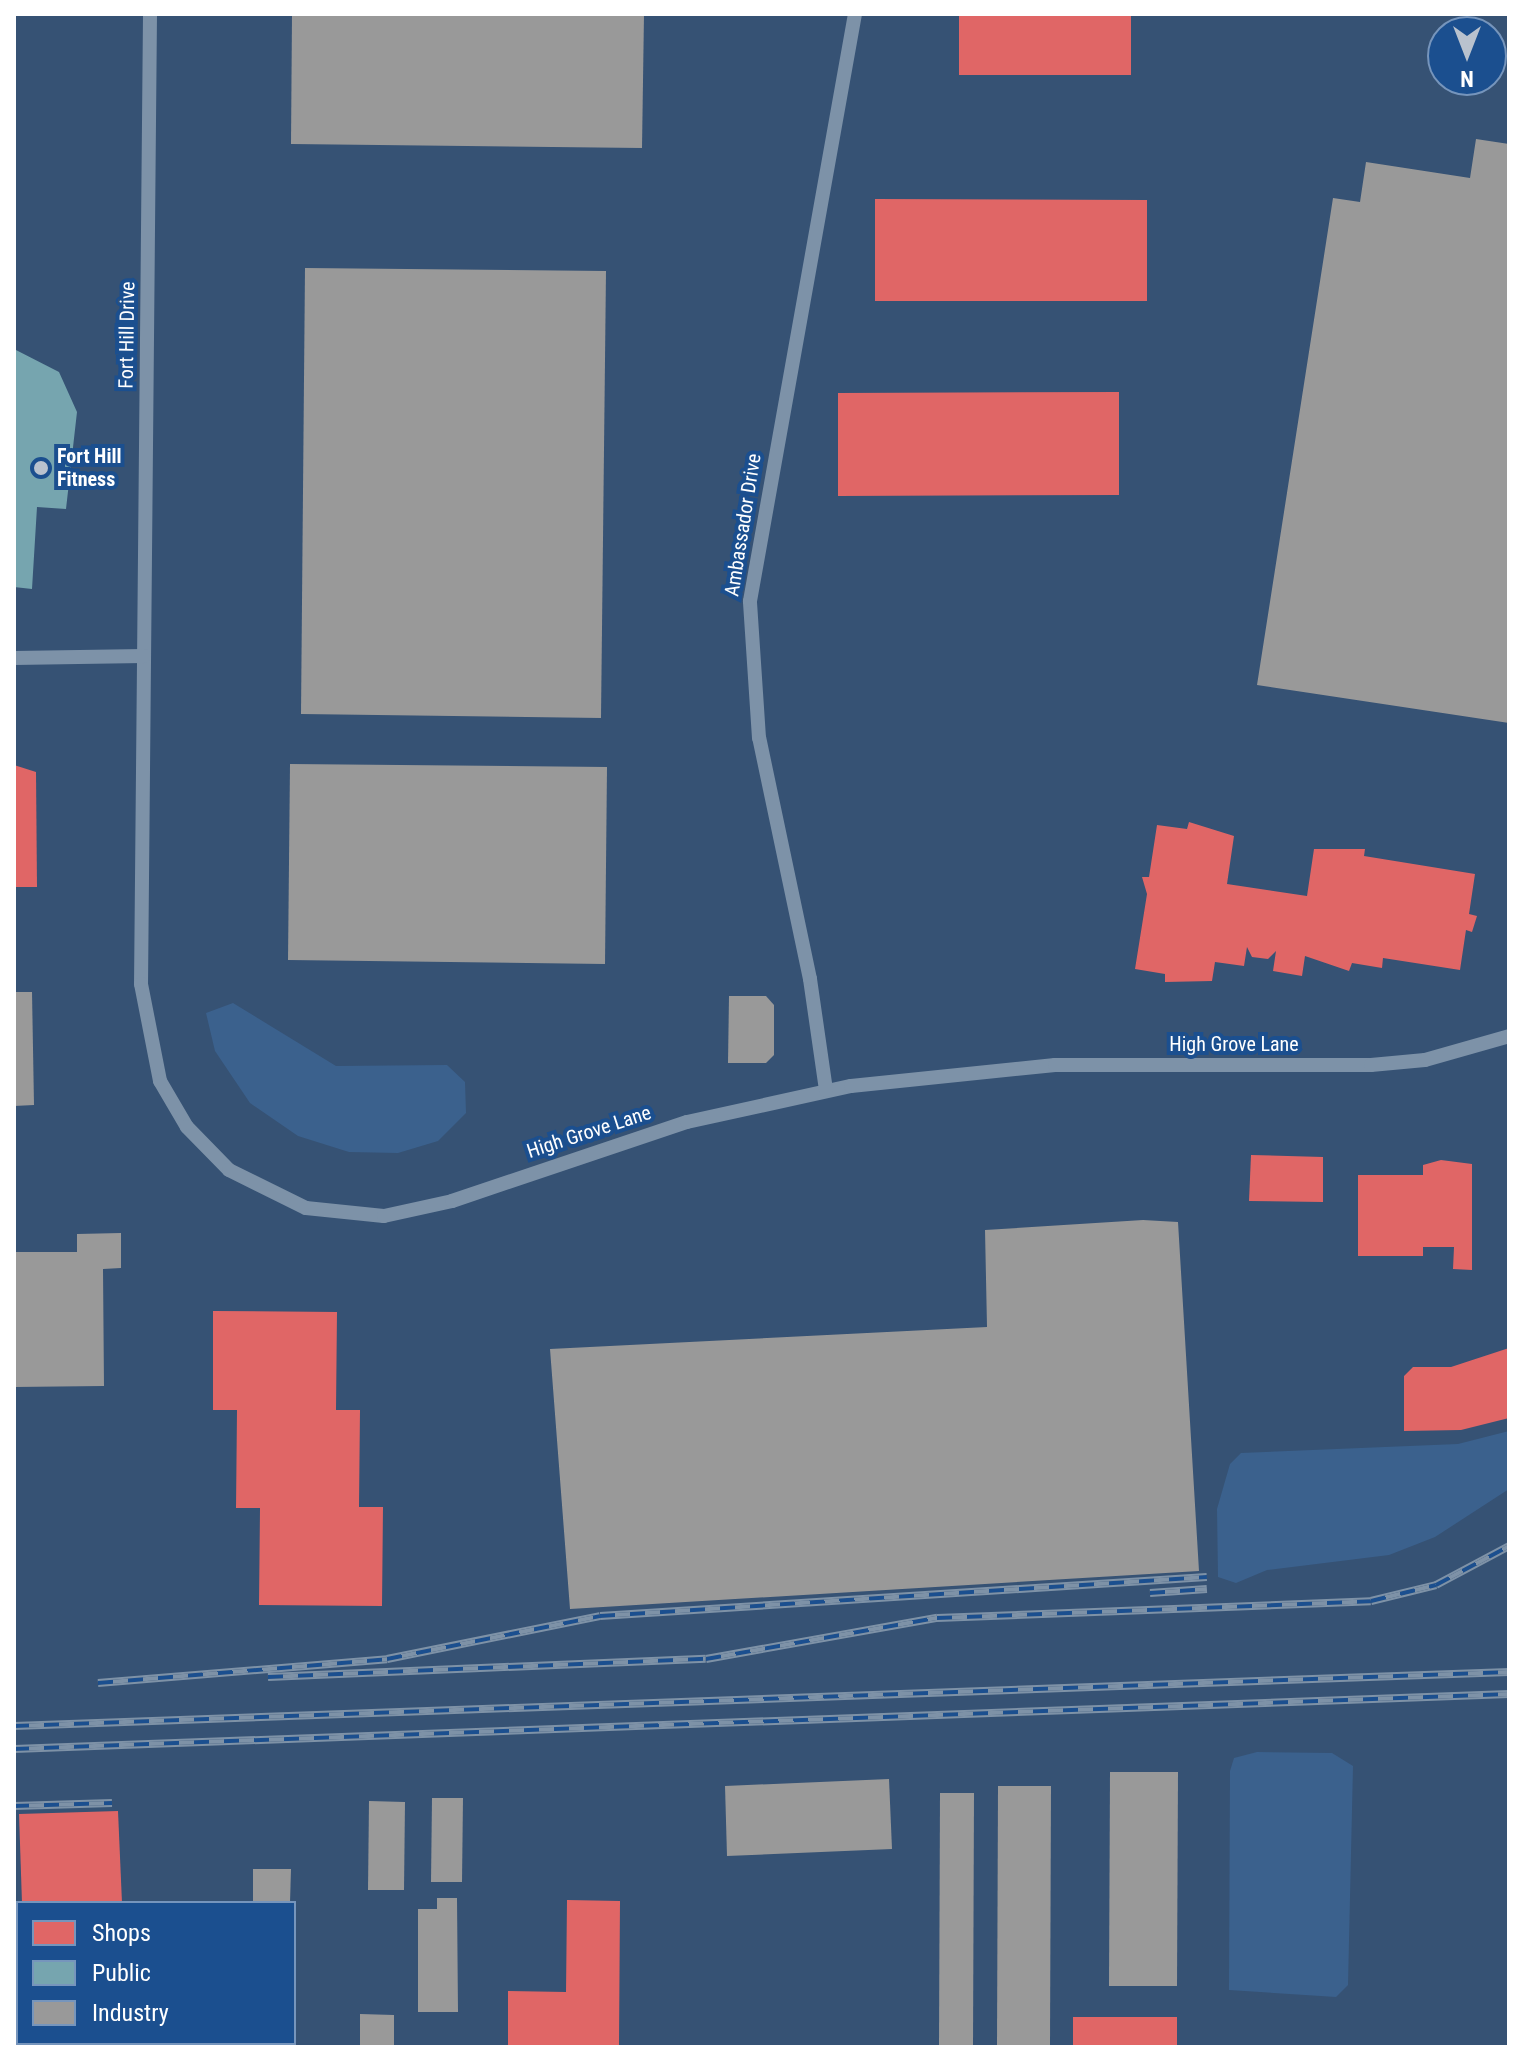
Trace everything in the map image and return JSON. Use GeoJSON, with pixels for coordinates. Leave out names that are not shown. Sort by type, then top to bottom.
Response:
{"type":"FeatureCollection","features":[{"type":"Feature","properties":{"kind":"street","name":"Fort Hill Drive"},"geometry":{"type":"LineString","coordinates":[[144,656],[150,14]]}},
{"type":"Feature","properties":{"kind":"street","name":"Ambassador Drive"},"geometry":{"type":"LineString","coordinates":[[826,1090],[810,979],[759,738],[750,601],[855,14]]}},
{"type":"Feature","properties":{"kind":"street"},"geometry":{"type":"LineString","coordinates":[[14,658],[144,656]]}},
{"type":"Feature","properties":{"kind":"street","name":"High Grove Lane"},"geometry":{"type":"LineString","coordinates":[[144,656],[144,1030],[160,1081],[187,1127],[251,1184],[342,1215],[417,1211],[687,1122],[826,1090],[1009,1067],[1371,1065],[1425,1060],[1509,1036]]}},
{"type":"Feature","properties":{"kind":"water"},"geometry":{"type":"Polygon","coordinates":[[[233,1003],[336,1066],[447,1065],[465,1082],[466,1113],[438,1141],[398,1153],[349,1152],[298,1136],[250,1103],[215,1051],[206,1013],[233,1003]]]}},
{"type":"Feature","properties":{"kind":"water"},"geometry":{"type":"Polygon","coordinates":[[[1509,1431],[1509,1489],[1435,1537],[1389,1555],[1267,1570],[1236,1583],[1218,1577],[1217,1509],[1230,1464],[1241,1453],[1458,1444],[1509,1431]]]}},
{"type":"Feature","properties":{"kind":"water"},"geometry":{"type":"Polygon","coordinates":[[[1257,1752],[1332,1753],[1353,1766],[1348,1985],[1336,1997],[1229,1990],[1230,1771],[1234,1758],[1257,1752]]]}},
{"type":"Feature","properties":{"kind":"building: Shops"},"geometry":{"type":"Polygon","coordinates":[[[959,14],[1131,14],[1131,75],[959,75],[959,14]]]}},
{"type":"Feature","properties":{"kind":"building: Shops"},"geometry":{"type":"Polygon","coordinates":[[[875,199],[1147,200],[1147,301],[875,301],[875,199]]]}},
{"type":"Feature","properties":{"kind":"building: Shops"},"geometry":{"type":"Polygon","coordinates":[[[1119,392],[1119,495],[838,496],[838,393],[1119,392]]]}},
{"type":"Feature","properties":{"kind":"building: Shops"},"geometry":{"type":"Polygon","coordinates":[[[14,765],[36,772],[37,887],[14,887],[14,765]]]}},
{"type":"Feature","properties":{"kind":"building: Shops"},"geometry":{"type":"Polygon","coordinates":[[[1189,822],[1234,836],[1227,884],[1307,896],[1314,849],[1365,849],[1364,856],[1475,874],[1469,914],[1477,916],[1472,932],[1466,930],[1460,970],[1383,958],[1382,968],[1352,963],[1349,971],[1305,956],[1302,976],[1273,971],[1276,951],[1268,959],[1252,957],[1247,947],[1244,966],[1215,962],[1212,981],[1165,982],[1165,974],[1135,969],[1147,894],[1142,877],[1149,877],[1157,825],[1187,829],[1189,822]]]}},
{"type":"Feature","properties":{"kind":"building: Shops"},"geometry":{"type":"Polygon","coordinates":[[[1251,1155],[1323,1157],[1323,1202],[1249,1201],[1251,1155]]]}},
{"type":"Feature","properties":{"kind":"building: Shops"},"geometry":{"type":"Polygon","coordinates":[[[1441,1160],[1472,1164],[1472,1270],[1453,1269],[1454,1247],[1423,1247],[1423,1256],[1358,1256],[1358,1175],[1423,1175],[1423,1165],[1441,1160]]]}},
{"type":"Feature","properties":{"kind":"building: Shops"},"geometry":{"type":"Polygon","coordinates":[[[213,1311],[337,1312],[336,1410],[360,1410],[359,1507],[383,1507],[382,1606],[259,1605],[260,1508],[236,1508],[237,1410],[213,1410],[213,1311]]]}},
{"type":"Feature","properties":{"kind":"building: Shops"},"geometry":{"type":"Polygon","coordinates":[[[1509,1348],[1509,1418],[1461,1430],[1404,1431],[1404,1376],[1413,1367],[1451,1367],[1509,1348]]]}},
{"type":"Feature","properties":{"kind":"building: Shops"},"geometry":{"type":"Polygon","coordinates":[[[118,1811],[122,1901],[22,1901],[19,1814],[118,1811]]]}},
{"type":"Feature","properties":{"kind":"building: Shops"},"geometry":{"type":"Polygon","coordinates":[[[567,1900],[620,1901],[619,2047],[508,2047],[508,1991],[566,1992],[567,1900]]]}},
{"type":"Feature","properties":{"kind":"building: Shops"},"geometry":{"type":"Polygon","coordinates":[[[1073,2017],[1177,2017],[1177,2047],[1073,2047],[1073,2017]]]}},
{"type":"Feature","properties":{"kind":"building: Public","name":"Fort Hill Fitness"},"geometry":{"type":"Polygon","coordinates":[[[14,349],[59,372],[77,412],[66,509],[37,507],[32,589],[14,587],[14,349]]]}},
{"type":"Feature","properties":{"kind":"building: Industry"},"geometry":{"type":"Polygon","coordinates":[[[292,14],[644,14],[642,148],[291,144],[292,14]]]}},
{"type":"Feature","properties":{"kind":"building: Industry"},"geometry":{"type":"Polygon","coordinates":[[[1476,139],[1509,144],[1509,723],[1257,685],[1333,198],[1360,202],[1366,162],[1470,178],[1476,139]]]}},
{"type":"Feature","properties":{"kind":"building: Industry"},"geometry":{"type":"Polygon","coordinates":[[[305,268],[606,271],[601,718],[301,714],[305,268]]]}},
{"type":"Feature","properties":{"kind":"building: Industry"},"geometry":{"type":"Polygon","coordinates":[[[290,764],[607,767],[605,964],[288,960],[290,764]]]}},
{"type":"Feature","properties":{"kind":"building: Industry"},"geometry":{"type":"Polygon","coordinates":[[[14,992],[32,992],[34,1105],[14,1106],[14,992]]]}},
{"type":"Feature","properties":{"kind":"building: Industry"},"geometry":{"type":"Polygon","coordinates":[[[729,996],[766,996],[774,1005],[774,1055],[766,1063],[728,1063],[729,996]]]}},
{"type":"Feature","properties":{"kind":"building: Industry"},"geometry":{"type":"Polygon","coordinates":[[[1143,1220],[1178,1222],[1199,1571],[570,1609],[550,1349],[987,1327],[985,1230],[1143,1220]]]}},
{"type":"Feature","properties":{"kind":"building: Industry"},"geometry":{"type":"Polygon","coordinates":[[[121,1233],[121,1268],[103,1269],[104,1386],[14,1387],[14,1252],[77,1252],[77,1234],[121,1233]]]}},
{"type":"Feature","properties":{"kind":"building: Industry"},"geometry":{"type":"Polygon","coordinates":[[[1110,1772],[1178,1772],[1177,1986],[1109,1986],[1110,1772]]]}},
{"type":"Feature","properties":{"kind":"building: Industry"},"geometry":{"type":"Polygon","coordinates":[[[889,1779],[892,1849],[727,1856],[725,1786],[889,1779]]]}},
{"type":"Feature","properties":{"kind":"building: Industry"},"geometry":{"type":"Polygon","coordinates":[[[998,1786],[1051,1786],[1050,2046],[997,2046],[998,1786]]]}},
{"type":"Feature","properties":{"kind":"building: Industry"},"geometry":{"type":"Polygon","coordinates":[[[940,1793],[974,1793],[973,2046],[939,2046],[940,1793]]]}},
{"type":"Feature","properties":{"kind":"building: Industry"},"geometry":{"type":"Polygon","coordinates":[[[432,1798],[463,1798],[462,1882],[431,1882],[432,1798]]]}},
{"type":"Feature","properties":{"kind":"building: Industry"},"geometry":{"type":"Polygon","coordinates":[[[369,1801],[405,1802],[404,1890],[368,1890],[369,1801]]]}},
{"type":"Feature","properties":{"kind":"building: Industry"},"geometry":{"type":"Polygon","coordinates":[[[253,1869],[291,1869],[290,1901],[253,1901],[253,1869]]]}},
{"type":"Feature","properties":{"kind":"building: Industry"},"geometry":{"type":"Polygon","coordinates":[[[437,1898],[457,1898],[458,2012],[418,2012],[418,1909],[437,1909],[437,1898]]]}},
{"type":"Feature","properties":{"kind":"building: Industry"},"geometry":{"type":"Polygon","coordinates":[[[360,2014],[394,2015],[394,2047],[360,2047],[360,2014]]]}},
{"type":"Feature","properties":{"kind":"building: Industry"},"geometry":{"type":"Polygon","coordinates":[[[236,2045],[286,2045],[286,2047],[236,2045]]]}},
{"type":"Feature","properties":{"kind":"railway"},"geometry":{"type":"LineString","coordinates":[[268,1677],[706,1659],[937,1618],[1371,1601],[1436,1585],[1509,1546]]}},
{"type":"Feature","properties":{"kind":"railway"},"geometry":{"type":"LineString","coordinates":[[98,1683],[387,1659],[600,1616],[1207,1577]]}},
{"type":"Feature","properties":{"kind":"railway"},"geometry":{"type":"LineString","coordinates":[[1150,1593],[1207,1589]]}},
{"type":"Feature","properties":{"kind":"railway"},"geometry":{"type":"LineString","coordinates":[[14,1726],[1509,1672]]}},
{"type":"Feature","properties":{"kind":"railway"},"geometry":{"type":"LineString","coordinates":[[14,1749],[1509,1694]]}},
{"type":"Feature","properties":{"kind":"railway"},"geometry":{"type":"LineString","coordinates":[[14,1806],[112,1803]]}},
{"type":"Feature","properties":{"kind":"place","name":"Fort Hill Fitness"},"geometry":{"type":"Point","coordinates":[41,468]}}]}
